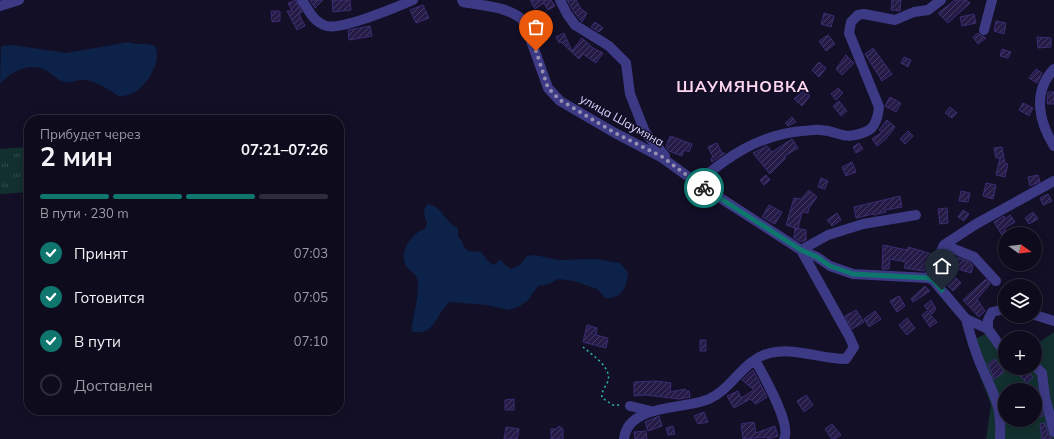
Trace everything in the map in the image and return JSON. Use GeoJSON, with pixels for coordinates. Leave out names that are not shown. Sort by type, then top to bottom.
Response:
{"type":"FeatureCollection","features":[{"type":"Feature","properties":{"kind":"street"},"geometry":{"type":"LineString","coordinates":[[0,6],[19,0]]}},
{"type":"Feature","properties":{"kind":"street"},"geometry":{"type":"LineString","coordinates":[[302,0],[314,19],[328,27],[347,24],[413,0]]}},
{"type":"Feature","properties":{"kind":"street","name":"улица Шаумяна"},"geometry":{"type":"LineString","coordinates":[[462,0],[463,2],[507,10],[517,14],[524,21],[548,88],[553,95],[675,166],[697,183],[801,250],[817,257],[830,266],[853,274],[928,278]]}},
{"type":"Feature","properties":{"kind":"street"},"geometry":{"type":"LineString","coordinates":[[560,0],[567,14],[575,25],[609,46],[626,63],[630,94],[645,132],[660,152],[675,166]]}},
{"type":"Feature","properties":{"kind":"street"},"geometry":{"type":"LineString","coordinates":[[697,183],[719,165],[758,141],[788,133],[820,130],[849,137],[867,132],[878,116],[879,107],[849,33],[851,22],[858,15],[864,14],[895,20],[914,12],[928,10],[941,0]]}},
{"type":"Feature","properties":{"kind":"street"},"geometry":{"type":"LineString","coordinates":[[984,30],[992,0]]}},
{"type":"Feature","properties":{"kind":"street"},"geometry":{"type":"LineString","coordinates":[[1054,69],[1043,85],[1040,103],[1043,126],[1054,146]]}},
{"type":"Feature","properties":{"kind":"street"},"geometry":{"type":"LineString","coordinates":[[1000,439],[1001,418],[996,396],[980,363],[966,319],[933,280],[928,278],[944,245],[976,224],[1054,181]]}},
{"type":"Feature","properties":{"kind":"street"},"geometry":{"type":"LineString","coordinates":[[630,406],[651,411],[694,404],[710,398],[755,360],[769,353],[786,351],[802,352],[836,359],[846,359],[854,347],[841,319],[801,250],[828,235],[864,224],[916,215]]}},
{"type":"Feature","properties":{"kind":"street"},"geometry":{"type":"LineString","coordinates":[[944,245],[974,257],[996,281]]}},
{"type":"Feature","properties":{"kind":"street"},"geometry":{"type":"LineString","coordinates":[[988,329],[988,320],[992,312],[998,311]]}},
{"type":"Feature","properties":{"kind":"street"},"geometry":{"type":"LineString","coordinates":[[1042,317],[1054,321]]}},
{"type":"Feature","properties":{"kind":"street"},"geometry":{"type":"LineString","coordinates":[[966,319],[988,329],[998,343]]}},
{"type":"Feature","properties":{"kind":"street"},"geometry":{"type":"LineString","coordinates":[[755,360],[774,397],[785,424],[787,435],[784,439]]}},
{"type":"Feature","properties":{"kind":"street"},"geometry":{"type":"LineString","coordinates":[[1042,373],[1045,396],[1054,432]]}},
{"type":"Feature","properties":{"kind":"street"},"geometry":{"type":"LineString","coordinates":[[624,439],[624,432],[631,424],[651,411]]}},
{"type":"Feature","properties":{"kind":"path"},"geometry":{"type":"LineString","coordinates":[[583,346],[606,368],[608,381],[601,394],[602,398],[613,405],[630,406]]}},
{"type":"Feature","properties":{"kind":"green space"},"geometry":{"type":"Polygon","coordinates":[[[24,147],[24,192],[0,194],[0,149],[24,147]]]}},
{"type":"Feature","properties":{"kind":"green space"},"geometry":{"type":"Polygon","coordinates":[[[993,331],[998,336],[998,375],[1042,375],[1042,340],[1054,332],[1054,439],[986,439],[991,405],[967,342],[993,331]]]}},
{"type":"Feature","properties":{"kind":"water"},"geometry":{"type":"Polygon","coordinates":[[[129,42],[155,46],[157,52],[156,64],[150,76],[142,86],[130,94],[120,97],[103,86],[89,81],[82,80],[65,82],[41,68],[34,67],[21,69],[15,72],[0,84],[1,46],[13,45],[66,53],[129,42]]]}},
{"type":"Feature","properties":{"kind":"water"},"geometry":{"type":"Polygon","coordinates":[[[428,204],[437,208],[450,223],[458,228],[458,237],[468,251],[481,252],[493,265],[499,260],[511,269],[520,265],[527,256],[535,255],[558,260],[596,259],[620,263],[628,272],[625,287],[616,296],[605,298],[597,289],[574,281],[558,279],[549,284],[538,286],[528,300],[520,306],[509,310],[486,305],[450,302],[430,328],[419,332],[411,331],[417,297],[418,281],[416,275],[406,266],[404,255],[405,249],[412,238],[420,231],[425,229],[427,223],[424,211],[428,204]]]}},
{"type":"Feature","properties":{"kind":"building"},"geometry":{"type":"Polygon","coordinates":[[[296,0],[302,12],[299,14],[305,26],[297,30],[287,11],[292,11],[288,3],[296,0]]]}},
{"type":"Feature","properties":{"kind":"building"},"geometry":{"type":"Polygon","coordinates":[[[310,0],[323,0],[315,8],[310,0]]]}},
{"type":"Feature","properties":{"kind":"building"},"geometry":{"type":"Polygon","coordinates":[[[332,0],[350,0],[351,10],[333,12],[332,0]]]}},
{"type":"Feature","properties":{"kind":"building"},"geometry":{"type":"Polygon","coordinates":[[[530,0],[551,0],[555,6],[548,10],[544,3],[535,9],[530,0]]]}},
{"type":"Feature","properties":{"kind":"building"},"geometry":{"type":"Polygon","coordinates":[[[567,0],[576,0],[581,9],[587,13],[582,22],[574,12],[567,0]]]}},
{"type":"Feature","properties":{"kind":"building"},"geometry":{"type":"Polygon","coordinates":[[[892,0],[901,0],[900,11],[891,10],[892,0]]]}},
{"type":"Feature","properties":{"kind":"building"},"geometry":{"type":"Polygon","coordinates":[[[955,0],[966,0],[970,3],[948,23],[938,13],[955,0]]]}},
{"type":"Feature","properties":{"kind":"building"},"geometry":{"type":"Polygon","coordinates":[[[423,5],[429,18],[416,23],[410,10],[423,5]]]}},
{"type":"Feature","properties":{"kind":"building"},"geometry":{"type":"Polygon","coordinates":[[[271,11],[280,11],[280,21],[272,22],[271,11]]]}},
{"type":"Feature","properties":{"kind":"building"},"geometry":{"type":"Polygon","coordinates":[[[824,13],[834,16],[831,27],[821,24],[824,13]]]}},
{"type":"Feature","properties":{"kind":"building"},"geometry":{"type":"Polygon","coordinates":[[[974,14],[976,23],[962,26],[960,17],[974,14]]]}},
{"type":"Feature","properties":{"kind":"building"},"geometry":{"type":"Polygon","coordinates":[[[996,21],[1006,23],[1004,34],[994,31],[996,21]]]}},
{"type":"Feature","properties":{"kind":"building"},"geometry":{"type":"Polygon","coordinates":[[[595,22],[603,28],[599,32],[591,27],[595,22]]]}},
{"type":"Feature","properties":{"kind":"building"},"geometry":{"type":"Polygon","coordinates":[[[370,26],[372,36],[349,40],[348,30],[370,26]]]}},
{"type":"Feature","properties":{"kind":"building"},"geometry":{"type":"Polygon","coordinates":[[[564,33],[572,51],[582,38],[593,48],[603,53],[596,63],[583,54],[579,59],[561,42],[559,43],[556,37],[564,33]]]}},
{"type":"Feature","properties":{"kind":"building"},"geometry":{"type":"Polygon","coordinates":[[[978,33],[986,38],[978,44],[973,37],[978,33]]]}},
{"type":"Feature","properties":{"kind":"building"},"geometry":{"type":"Polygon","coordinates":[[[828,35],[835,44],[826,51],[819,41],[828,35]]]}},
{"type":"Feature","properties":{"kind":"building"},"geometry":{"type":"Polygon","coordinates":[[[1037,37],[1051,38],[1051,47],[1038,48],[1037,37]]]}},
{"type":"Feature","properties":{"kind":"building"},"geometry":{"type":"Polygon","coordinates":[[[873,48],[892,74],[882,81],[865,54],[873,48]]]}},
{"type":"Feature","properties":{"kind":"building"},"geometry":{"type":"Polygon","coordinates":[[[1002,49],[1011,52],[1008,58],[1000,56],[1002,49]]]}},
{"type":"Feature","properties":{"kind":"building"},"geometry":{"type":"Polygon","coordinates":[[[846,55],[854,63],[842,75],[836,69],[846,55]]]}},
{"type":"Feature","properties":{"kind":"building"},"geometry":{"type":"Polygon","coordinates":[[[904,57],[911,60],[908,67],[901,63],[904,57]]]}},
{"type":"Feature","properties":{"kind":"building"},"geometry":{"type":"Polygon","coordinates":[[[819,62],[826,68],[819,77],[812,70],[819,62]]]}},
{"type":"Feature","properties":{"kind":"building"},"geometry":{"type":"Polygon","coordinates":[[[1036,69],[1042,73],[1037,83],[1029,78],[1036,69]]]}},
{"type":"Feature","properties":{"kind":"building"},"geometry":{"type":"Polygon","coordinates":[[[838,88],[843,93],[836,100],[831,94],[838,88]]]}},
{"type":"Feature","properties":{"kind":"building"},"geometry":{"type":"Polygon","coordinates":[[[805,90],[810,96],[802,106],[794,99],[805,90]]]}},
{"type":"Feature","properties":{"kind":"building"},"geometry":{"type":"Polygon","coordinates":[[[1048,92],[1054,92],[1054,104],[1047,104],[1048,92]]]}},
{"type":"Feature","properties":{"kind":"building"},"geometry":{"type":"Polygon","coordinates":[[[890,97],[901,103],[896,112],[885,106],[890,97]]]}},
{"type":"Feature","properties":{"kind":"building"},"geometry":{"type":"Polygon","coordinates":[[[839,101],[847,111],[841,116],[833,106],[839,101]]]}},
{"type":"Feature","properties":{"kind":"building"},"geometry":{"type":"Polygon","coordinates":[[[1023,103],[1033,108],[1029,116],[1019,110],[1023,103]]]}},
{"type":"Feature","properties":{"kind":"building"},"geometry":{"type":"Polygon","coordinates":[[[950,107],[957,113],[952,118],[945,113],[950,107]]]}},
{"type":"Feature","properties":{"kind":"building"},"geometry":{"type":"Polygon","coordinates":[[[792,117],[796,122],[788,126],[785,123],[792,117]]]}},
{"type":"Feature","properties":{"kind":"building"},"geometry":{"type":"Polygon","coordinates":[[[887,120],[895,127],[886,139],[877,146],[872,139],[882,132],[879,130],[887,120]]]}},
{"type":"Feature","properties":{"kind":"building"},"geometry":{"type":"Polygon","coordinates":[[[908,131],[913,136],[905,144],[900,139],[908,131]]]}},
{"type":"Feature","properties":{"kind":"building"},"geometry":{"type":"Polygon","coordinates":[[[670,136],[692,144],[689,152],[684,150],[682,156],[669,151],[666,147],[670,136]]]}},
{"type":"Feature","properties":{"kind":"building"},"geometry":{"type":"Polygon","coordinates":[[[792,139],[798,148],[785,156],[786,158],[770,174],[753,153],[767,146],[772,152],[792,139]]]}},
{"type":"Feature","properties":{"kind":"building"},"geometry":{"type":"Polygon","coordinates":[[[717,143],[722,153],[725,153],[712,162],[711,159],[713,157],[708,147],[717,143]]]}},
{"type":"Feature","properties":{"kind":"building"},"geometry":{"type":"Polygon","coordinates":[[[859,143],[863,149],[856,153],[853,147],[859,143]]]}},
{"type":"Feature","properties":{"kind":"building"},"geometry":{"type":"Polygon","coordinates":[[[1002,147],[1005,163],[1008,164],[1005,177],[996,175],[1000,158],[996,158],[994,148],[1002,147]]]}},
{"type":"Feature","properties":{"kind":"building"},"geometry":{"type":"Polygon","coordinates":[[[852,162],[856,172],[846,176],[842,167],[852,162]]]}},
{"type":"Feature","properties":{"kind":"building"},"geometry":{"type":"Polygon","coordinates":[[[766,175],[770,180],[764,185],[760,180],[766,175]]]}},
{"type":"Feature","properties":{"kind":"building"},"geometry":{"type":"Polygon","coordinates":[[[1038,175],[1040,182],[1030,186],[1028,177],[1038,175]]]}},
{"type":"Feature","properties":{"kind":"building"},"geometry":{"type":"Polygon","coordinates":[[[821,178],[828,181],[825,189],[818,187],[821,178]]]}},
{"type":"Feature","properties":{"kind":"building"},"geometry":{"type":"Polygon","coordinates":[[[986,183],[996,185],[993,199],[983,196],[986,183]]]}},
{"type":"Feature","properties":{"kind":"building"},"geometry":{"type":"Polygon","coordinates":[[[809,190],[817,197],[809,208],[808,213],[802,212],[798,229],[786,225],[794,198],[801,199],[809,190]]]}},
{"type":"Feature","properties":{"kind":"building"},"geometry":{"type":"Polygon","coordinates":[[[961,191],[970,193],[968,202],[959,201],[961,191]]]}},
{"type":"Feature","properties":{"kind":"building"},"geometry":{"type":"Polygon","coordinates":[[[1048,194],[1052,201],[1043,205],[1040,198],[1048,194]]]}},
{"type":"Feature","properties":{"kind":"building"},"geometry":{"type":"Polygon","coordinates":[[[900,196],[902,207],[885,210],[886,212],[874,215],[856,218],[854,207],[900,196]]]}},
{"type":"Feature","properties":{"kind":"building"},"geometry":{"type":"Polygon","coordinates":[[[769,205],[782,212],[775,224],[762,217],[769,205]]]}},
{"type":"Feature","properties":{"kind":"building"},"geometry":{"type":"Polygon","coordinates":[[[947,208],[948,223],[940,224],[938,209],[947,208]]]}},
{"type":"Feature","properties":{"kind":"building"},"geometry":{"type":"Polygon","coordinates":[[[963,210],[969,214],[964,221],[958,217],[963,210]]]}},
{"type":"Feature","properties":{"kind":"building"},"geometry":{"type":"Polygon","coordinates":[[[1033,212],[1038,219],[1029,224],[1025,218],[1033,212]]]}},
{"type":"Feature","properties":{"kind":"building"},"geometry":{"type":"Polygon","coordinates":[[[837,213],[841,220],[832,226],[827,220],[837,213]]]}},
{"type":"Feature","properties":{"kind":"building"},"geometry":{"type":"Polygon","coordinates":[[[1010,215],[1015,222],[1007,227],[998,227],[998,229],[994,222],[1004,216],[1005,219],[1010,215]]]}},
{"type":"Feature","properties":{"kind":"building"},"geometry":{"type":"Polygon","coordinates":[[[795,228],[806,230],[806,240],[801,242],[794,238],[795,228]]]}},
{"type":"Feature","properties":{"kind":"building"},"geometry":{"type":"Polygon","coordinates":[[[883,245],[907,250],[908,247],[932,254],[924,271],[904,268],[906,262],[890,259],[889,269],[882,269],[883,245]]]}},
{"type":"Feature","properties":{"kind":"building"},"geometry":{"type":"Polygon","coordinates":[[[957,257],[970,262],[973,266],[971,273],[954,268],[957,257]]]}},
{"type":"Feature","properties":{"kind":"building"},"geometry":{"type":"Polygon","coordinates":[[[952,274],[961,283],[953,291],[944,282],[952,274]]]}},
{"type":"Feature","properties":{"kind":"building"},"geometry":{"type":"Polygon","coordinates":[[[986,279],[990,284],[977,299],[985,311],[979,317],[963,300],[986,279]]]}},
{"type":"Feature","properties":{"kind":"building"},"geometry":{"type":"Polygon","coordinates":[[[925,286],[930,291],[913,302],[911,299],[925,286]]]}},
{"type":"Feature","properties":{"kind":"building"},"geometry":{"type":"Polygon","coordinates":[[[899,296],[905,306],[897,312],[890,301],[899,296]]]}},
{"type":"Feature","properties":{"kind":"building"},"geometry":{"type":"Polygon","coordinates":[[[931,300],[936,309],[932,314],[924,306],[931,300]]]}},
{"type":"Feature","properties":{"kind":"building"},"geometry":{"type":"Polygon","coordinates":[[[856,310],[864,322],[852,329],[845,316],[856,310]]]}},
{"type":"Feature","properties":{"kind":"building"},"geometry":{"type":"Polygon","coordinates":[[[875,311],[881,319],[869,327],[864,319],[875,311]]]}},
{"type":"Feature","properties":{"kind":"building"},"geometry":{"type":"Polygon","coordinates":[[[927,311],[937,322],[930,327],[922,315],[927,311]]]}},
{"type":"Feature","properties":{"kind":"building"},"geometry":{"type":"Polygon","coordinates":[[[907,318],[915,328],[907,335],[899,325],[907,318]]]}},
{"type":"Feature","properties":{"kind":"building"},"geometry":{"type":"Polygon","coordinates":[[[587,325],[597,328],[596,335],[608,338],[606,348],[583,342],[587,325]]]}},
{"type":"Feature","properties":{"kind":"building"},"geometry":{"type":"Polygon","coordinates":[[[700,340],[706,340],[706,351],[700,351],[700,340]]]}},
{"type":"Feature","properties":{"kind":"building"},"geometry":{"type":"Polygon","coordinates":[[[995,359],[998,363],[998,375],[1000,375],[994,379],[988,364],[995,359]]]}},
{"type":"Feature","properties":{"kind":"building"},"geometry":{"type":"Polygon","coordinates":[[[753,370],[767,397],[756,404],[750,399],[734,408],[727,396],[738,391],[741,398],[754,390],[742,380],[753,370]]]}},
{"type":"Feature","properties":{"kind":"building"},"geometry":{"type":"Polygon","coordinates":[[[1031,375],[1033,377],[1027,383],[1020,376],[1031,375]]]}},
{"type":"Feature","properties":{"kind":"building"},"geometry":{"type":"Polygon","coordinates":[[[656,381],[671,383],[670,392],[685,389],[686,391],[689,391],[690,397],[679,399],[646,395],[634,396],[634,382],[656,381]]]}},
{"type":"Feature","properties":{"kind":"building"},"geometry":{"type":"Polygon","coordinates":[[[806,395],[813,405],[804,412],[797,401],[806,395]]]}},
{"type":"Feature","properties":{"kind":"building"},"geometry":{"type":"Polygon","coordinates":[[[514,399],[514,410],[505,410],[505,400],[514,399]]]}},
{"type":"Feature","properties":{"kind":"building"},"geometry":{"type":"Polygon","coordinates":[[[704,412],[708,422],[698,424],[694,416],[704,412]]]}},
{"type":"Feature","properties":{"kind":"building"},"geometry":{"type":"Polygon","coordinates":[[[659,416],[662,426],[648,431],[645,422],[659,416]]]}},
{"type":"Feature","properties":{"kind":"building"},"geometry":{"type":"Polygon","coordinates":[[[754,422],[756,433],[775,426],[778,436],[768,439],[767,437],[743,439],[741,424],[754,422]]]}},
{"type":"Feature","properties":{"kind":"building"},"geometry":{"type":"Polygon","coordinates":[[[1045,423],[1048,434],[1052,439],[1042,439],[1040,427],[1042,427],[1042,424],[1045,423]]]}},
{"type":"Feature","properties":{"kind":"building"},"geometry":{"type":"Polygon","coordinates":[[[832,424],[841,435],[835,439],[832,439],[825,429],[832,424]]]}},
{"type":"Feature","properties":{"kind":"building"},"geometry":{"type":"Polygon","coordinates":[[[559,426],[563,429],[563,439],[551,439],[551,429],[556,429],[559,426]]]}},
{"type":"Feature","properties":{"kind":"building"},"geometry":{"type":"Polygon","coordinates":[[[673,426],[675,434],[668,435],[666,428],[673,426]]]}},
{"type":"Feature","properties":{"kind":"building"},"geometry":{"type":"Polygon","coordinates":[[[506,427],[519,429],[517,439],[504,439],[506,427]]]}},
{"type":"Feature","properties":{"kind":"building"},"geometry":{"type":"Polygon","coordinates":[[[646,431],[647,439],[635,439],[634,432],[646,431]]]}},
{"type":"Feature","properties":{"kind":"way so far"},"geometry":{"type":"LineString","coordinates":[[536,51],[548,88],[553,95],[615,133],[661,156],[704,188]]}},
{"type":"Feature","properties":{"kind":"district","name":"ШАУМЯНОВКА"},"geometry":{"type":"Point","coordinates":[743,86]}},
{"type":"Feature","properties":{"kind":"route"},"geometry":{"type":"LineString","coordinates":[[704,188],[801,250],[817,257],[842,272],[853,274],[928,278],[933,280],[942,290]]}}]}
